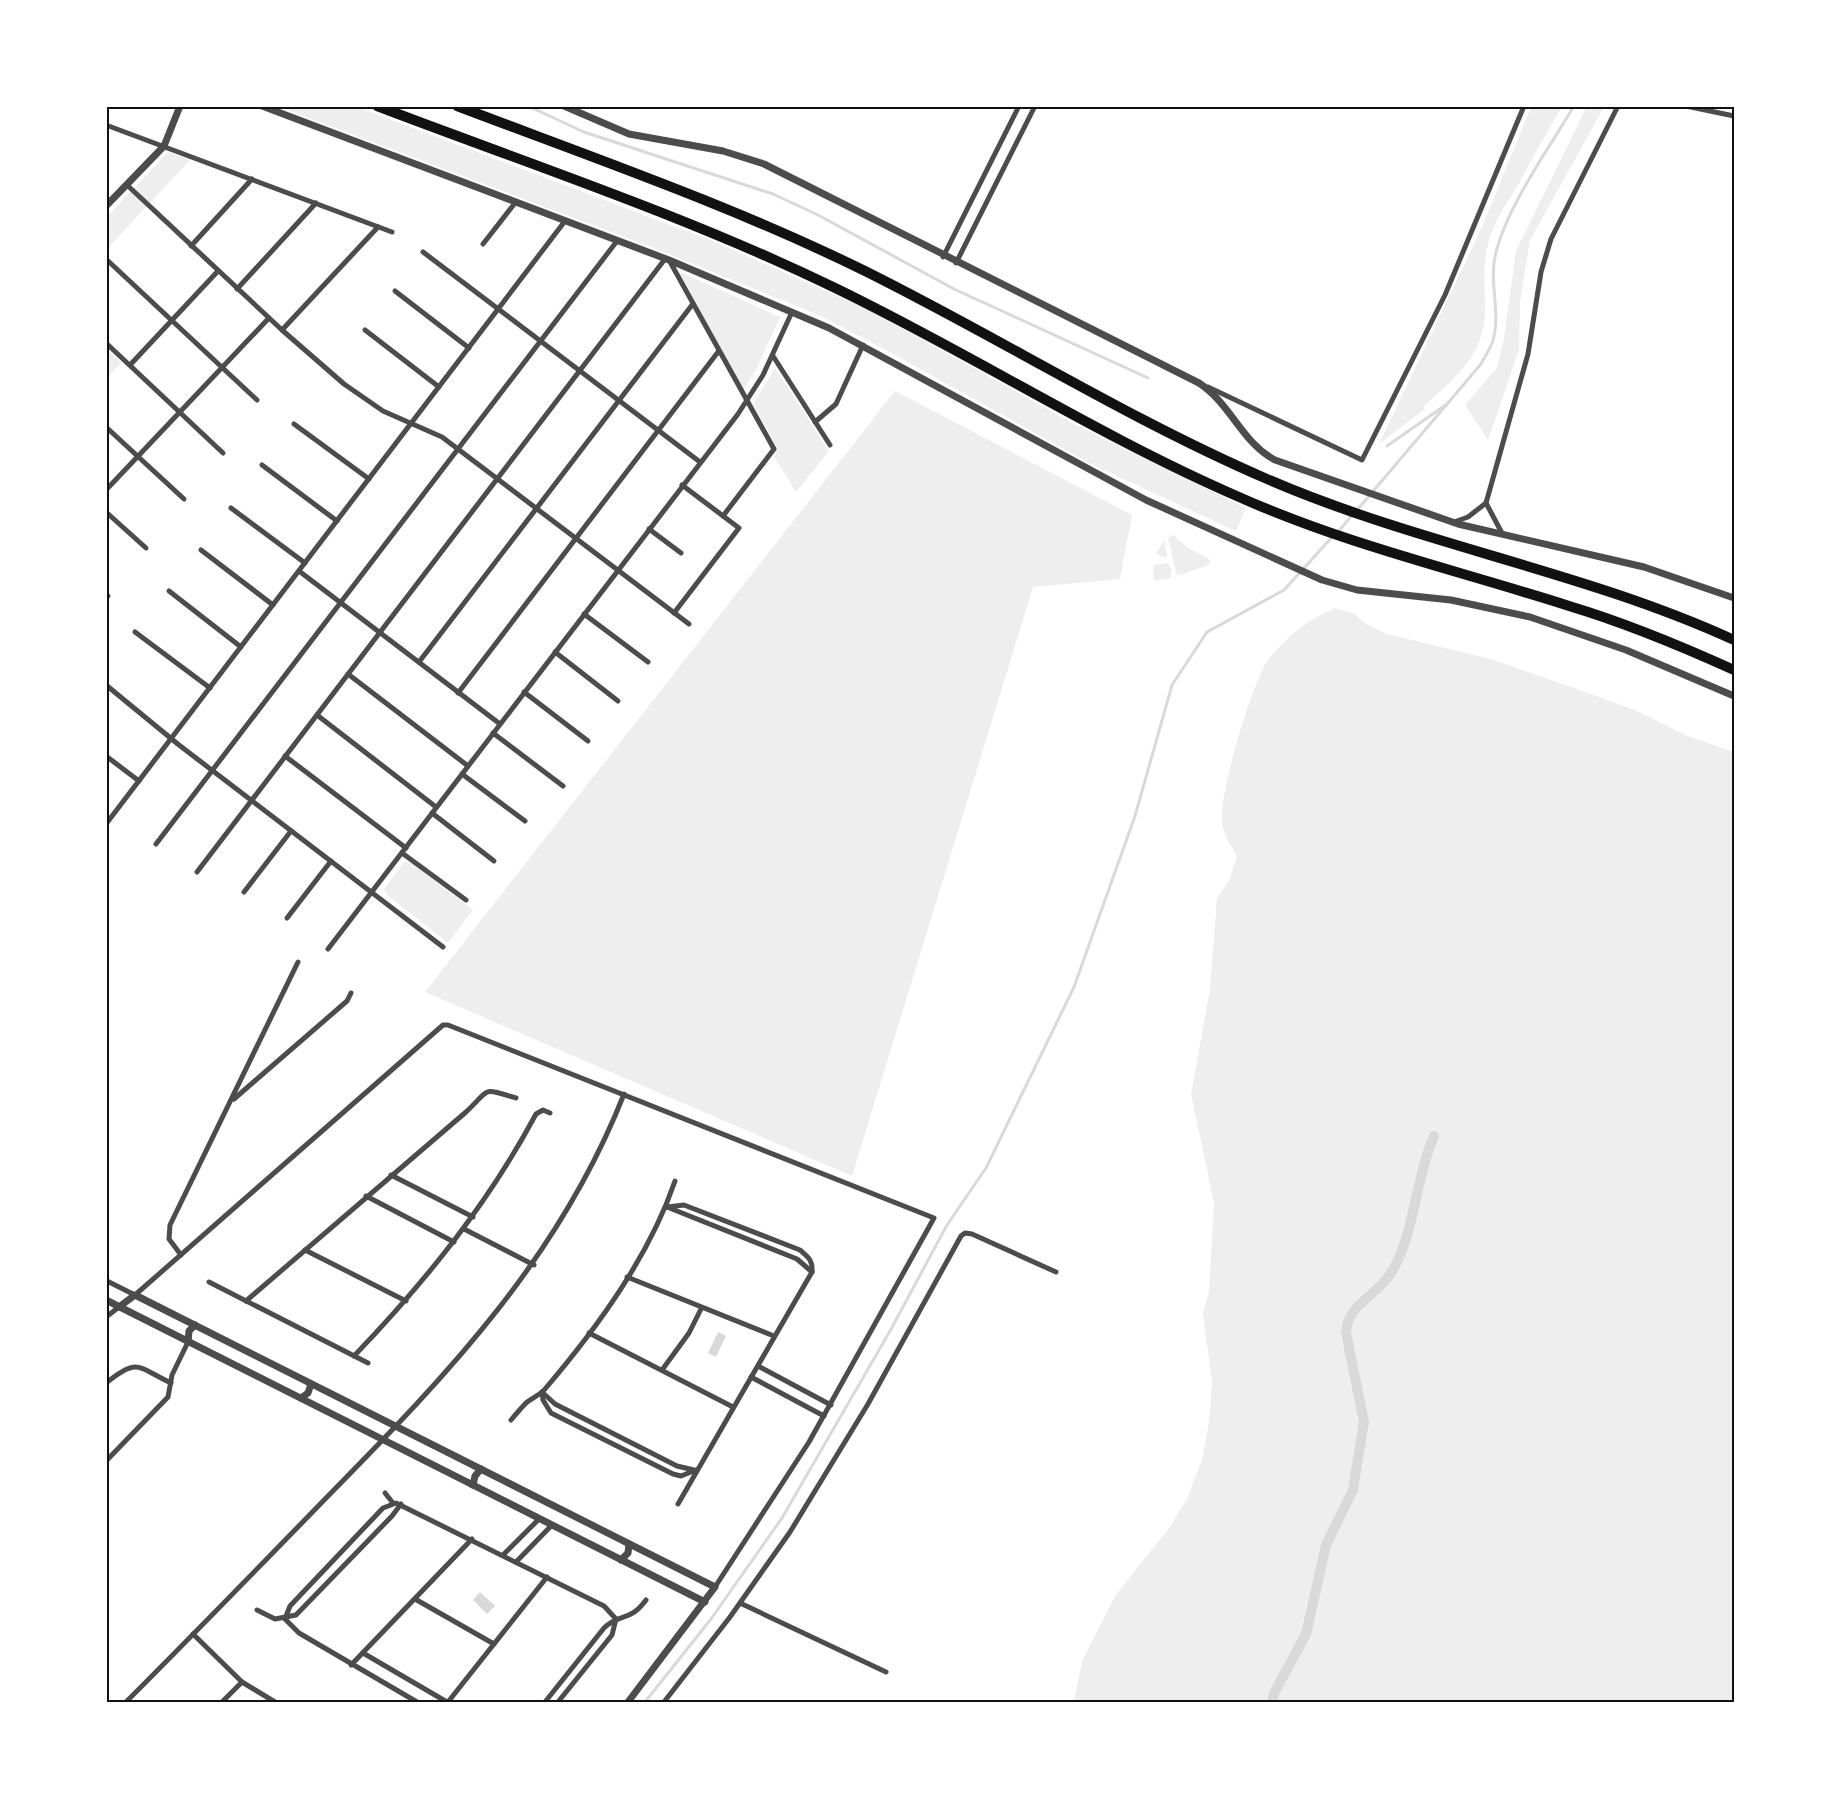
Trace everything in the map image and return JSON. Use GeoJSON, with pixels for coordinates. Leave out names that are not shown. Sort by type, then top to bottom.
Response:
{"type":"FeatureCollection","features":[{"type":"Feature","properties":{"kind":"highway"},"geometry":{"type":"LineString","coordinates":[[376,106],[697,227],[770,257],[891,316],[1171,465],[1239,497],[1352,541],[1588,612],[1675,644],[1734,670]]}},
{"type":"Feature","properties":{"kind":"highway"},"geometry":{"type":"LineString","coordinates":[[458,106],[690,194],[814,247],[912,295],[1189,443],[1339,508],[1372,520],[1597,586],[1734,640]]}},
{"type":"Feature","properties":{"kind":"street"},"geometry":{"type":"LineString","coordinates":[[106,206],[164,146],[180,106]]}},
{"type":"Feature","properties":{"kind":"street"},"geometry":{"type":"LineString","coordinates":[[262,106],[667,260],[792,312],[863,345],[1126,490],[1322,580],[1357,590],[1451,600],[1530,617],[1626,650],[1734,696]]}},
{"type":"Feature","properties":{"kind":"street"},"geometry":{"type":"LineString","coordinates":[[564,106],[629,134],[749,158],[943,257],[1362,460],[1445,295],[1524,106]]}},
{"type":"Feature","properties":{"kind":"street"},"geometry":{"type":"LineString","coordinates":[[943,257],[1019,106]]}},
{"type":"Feature","properties":{"kind":"street"},"geometry":{"type":"LineString","coordinates":[[956,263],[1035,106]]}},
{"type":"Feature","properties":{"kind":"street"},"geometry":{"type":"LineString","coordinates":[[1454,522],[1468,517],[1486,503],[1528,354],[1541,272],[1551,239],[1618,106]]}},
{"type":"Feature","properties":{"kind":"street"},"geometry":{"type":"LineString","coordinates":[[1686,106],[1734,116]]}},
{"type":"Feature","properties":{"kind":"street"},"geometry":{"type":"LineString","coordinates":[[106,125],[392,232]]}},
{"type":"Feature","properties":{"kind":"street"},"geometry":{"type":"LineString","coordinates":[[191,246],[252,179]]}},
{"type":"Feature","properties":{"kind":"street"},"geometry":{"type":"LineString","coordinates":[[126,185],[268,318],[344,384],[372,404],[434,432],[689,624]]}},
{"type":"Feature","properties":{"kind":"street"},"geometry":{"type":"LineString","coordinates":[[237,288],[316,203]]}},
{"type":"Feature","properties":{"kind":"street"},"geometry":{"type":"LineString","coordinates":[[483,244],[515,203]]}},
{"type":"Feature","properties":{"kind":"street"},"geometry":{"type":"LineString","coordinates":[[107,821],[565,221]]}},
{"type":"Feature","properties":{"kind":"street"},"geometry":{"type":"LineString","coordinates":[[282,330],[378,226]]}},
{"type":"Feature","properties":{"kind":"street"},"geometry":{"type":"LineString","coordinates":[[156,844],[617,241]]}},
{"type":"Feature","properties":{"kind":"street"},"geometry":{"type":"LineString","coordinates":[[423,252],[699,462]]}},
{"type":"Feature","properties":{"kind":"street"},"geometry":{"type":"LineString","coordinates":[[106,259],[256,400]]}},
{"type":"Feature","properties":{"kind":"street"},"geometry":{"type":"LineString","coordinates":[[667,260],[774,449],[723,516]]}},
{"type":"Feature","properties":{"kind":"street"},"geometry":{"type":"LineString","coordinates":[[197,872],[579,371],[667,260]]}},
{"type":"Feature","properties":{"kind":"street"},"geometry":{"type":"LineString","coordinates":[[129,365],[218,272]]}},
{"type":"Feature","properties":{"kind":"street"},"geometry":{"type":"LineString","coordinates":[[395,291],[469,348]]}},
{"type":"Feature","properties":{"kind":"street"},"geometry":{"type":"LineString","coordinates":[[418,662],[692,305]]}},
{"type":"Feature","properties":{"kind":"street"},"geometry":{"type":"LineString","coordinates":[[328,949],[746,402],[773,356],[792,312]]}},
{"type":"Feature","properties":{"kind":"street"},"geometry":{"type":"LineString","coordinates":[[106,490],[268,318]]}},
{"type":"Feature","properties":{"kind":"street"},"geometry":{"type":"LineString","coordinates":[[365,330],[439,387]]}},
{"type":"Feature","properties":{"kind":"street"},"geometry":{"type":"LineString","coordinates":[[106,343],[224,453]]}},
{"type":"Feature","properties":{"kind":"street"},"geometry":{"type":"LineString","coordinates":[[814,422],[834,407],[863,345]]}},
{"type":"Feature","properties":{"kind":"street"},"geometry":{"type":"LineString","coordinates":[[458,693],[718,352]]}},
{"type":"Feature","properties":{"kind":"street"},"geometry":{"type":"LineString","coordinates":[[773,356],[830,446]]}},
{"type":"Feature","properties":{"kind":"street"},"geometry":{"type":"LineString","coordinates":[[1199,383],[1218,399],[1253,444],[1268,456],[1454,522],[1504,536],[1644,567],[1734,598]]}},
{"type":"Feature","properties":{"kind":"street"},"geometry":{"type":"LineString","coordinates":[[294,424],[369,480]]}},
{"type":"Feature","properties":{"kind":"street"},"geometry":{"type":"LineString","coordinates":[[106,427],[184,499]]}},
{"type":"Feature","properties":{"kind":"street"},"geometry":{"type":"LineString","coordinates":[[262,465],[337,521]]}},
{"type":"Feature","properties":{"kind":"street"},"geometry":{"type":"LineString","coordinates":[[674,613],[739,528],[682,485]]}},
{"type":"Feature","properties":{"kind":"street"},"geometry":{"type":"LineString","coordinates":[[1486,503],[1504,536]]}},
{"type":"Feature","properties":{"kind":"street"},"geometry":{"type":"LineString","coordinates":[[231,508],[305,563]]}},
{"type":"Feature","properties":{"kind":"street"},"geometry":{"type":"LineString","coordinates":[[106,512],[146,548]]}},
{"type":"Feature","properties":{"kind":"street"},"geometry":{"type":"LineString","coordinates":[[649,529],[681,553]]}},
{"type":"Feature","properties":{"kind":"street"},"geometry":{"type":"LineString","coordinates":[[201,550],[273,605]]}},
{"type":"Feature","properties":{"kind":"street"},"geometry":{"type":"LineString","coordinates":[[299,571],[500,724]]}},
{"type":"Feature","properties":{"kind":"street"},"geometry":{"type":"LineString","coordinates":[[169,591],[241,647]]}},
{"type":"Feature","properties":{"kind":"street"},"geometry":{"type":"LineString","coordinates":[[584,614],[648,662]]}},
{"type":"Feature","properties":{"kind":"street"},"geometry":{"type":"LineString","coordinates":[[135,632],[210,688]]}},
{"type":"Feature","properties":{"kind":"street"},"geometry":{"type":"LineString","coordinates":[[555,652],[618,701]]}},
{"type":"Feature","properties":{"kind":"street"},"geometry":{"type":"LineString","coordinates":[[348,674],[468,766]]}},
{"type":"Feature","properties":{"kind":"street"},"geometry":{"type":"LineString","coordinates":[[106,685],[212,771],[443,947]]}},
{"type":"Feature","properties":{"kind":"street"},"geometry":{"type":"LineString","coordinates":[[524,692],[588,741]]}},
{"type":"Feature","properties":{"kind":"street"},"geometry":{"type":"LineString","coordinates":[[317,715],[494,861]]}},
{"type":"Feature","properties":{"kind":"street"},"geometry":{"type":"LineString","coordinates":[[493,733],[563,786]]}},
{"type":"Feature","properties":{"kind":"street"},"geometry":{"type":"LineString","coordinates":[[106,756],[139,781]]}},
{"type":"Feature","properties":{"kind":"street"},"geometry":{"type":"LineString","coordinates":[[285,756],[466,900]]}},
{"type":"Feature","properties":{"kind":"street"},"geometry":{"type":"LineString","coordinates":[[462,774],[525,821]]}},
{"type":"Feature","properties":{"kind":"street"},"geometry":{"type":"LineString","coordinates":[[244,892],[291,831]]}},
{"type":"Feature","properties":{"kind":"street"},"geometry":{"type":"LineString","coordinates":[[287,918],[331,861]]}},
{"type":"Feature","properties":{"kind":"street"},"geometry":{"type":"LineString","coordinates":[[181,1254],[169,1239],[170,1225],[298,962]]}},
{"type":"Feature","properties":{"kind":"street"},"geometry":{"type":"LineString","coordinates":[[231,1102],[347,1001],[351,993]]}},
{"type":"Feature","properties":{"kind":"street"},"geometry":{"type":"LineString","coordinates":[[106,1317],[135,1295],[443,1025],[454,1027],[934,1218],[831,1405],[705,1602],[628,1702]]}},
{"type":"Feature","properties":{"kind":"street"},"geometry":{"type":"LineString","coordinates":[[246,1301],[471,1107],[485,1091],[490,1090],[516,1098]]}},
{"type":"Feature","properties":{"kind":"street"},"geometry":{"type":"LineString","coordinates":[[126,1702],[383,1440],[475,1339],[534,1265],[579,1193],[624,1094]]}},
{"type":"Feature","properties":{"kind":"street"},"geometry":{"type":"LineString","coordinates":[[354,1356],[406,1301],[464,1229],[506,1167],[536,1114],[543,1110],[550,1113]]}},
{"type":"Feature","properties":{"kind":"street"},"geometry":{"type":"LineString","coordinates":[[391,1175],[472,1217]]}},
{"type":"Feature","properties":{"kind":"street"},"geometry":{"type":"LineString","coordinates":[[511,1420],[526,1404],[542,1392],[589,1333],[627,1277],[667,1207],[675,1181]]}},
{"type":"Feature","properties":{"kind":"street"},"geometry":{"type":"LineString","coordinates":[[366,1196],[454,1242]]}},
{"type":"Feature","properties":{"kind":"street"},"geometry":{"type":"LineString","coordinates":[[667,1207],[684,1205],[800,1250],[811,1260],[812,1272],[678,1504]]}},
{"type":"Feature","properties":{"kind":"street"},"geometry":{"type":"LineString","coordinates":[[667,1207],[797,1259],[812,1272]]}},
{"type":"Feature","properties":{"kind":"street"},"geometry":{"type":"LineString","coordinates":[[740,1237],[743,1228]]}},
{"type":"Feature","properties":{"kind":"street"},"geometry":{"type":"LineString","coordinates":[[464,1229],[534,1265]]}},
{"type":"Feature","properties":{"kind":"street"},"geometry":{"type":"LineString","coordinates":[[664,1702],[740,1603],[790,1532],[857,1422],[961,1236],[965,1233],[972,1234],[1056,1272]]}},
{"type":"Feature","properties":{"kind":"street"},"geometry":{"type":"LineString","coordinates":[[305,1250],[406,1301]]}},
{"type":"Feature","properties":{"kind":"street"},"geometry":{"type":"LineString","coordinates":[[627,1277],[701,1309],[774,1336]]}},
{"type":"Feature","properties":{"kind":"street"},"geometry":{"type":"LineString","coordinates":[[107,1281],[715,1587]]}},
{"type":"Feature","properties":{"kind":"street"},"geometry":{"type":"LineString","coordinates":[[208,1282],[368,1363]]}},
{"type":"Feature","properties":{"kind":"street"},"geometry":{"type":"LineString","coordinates":[[106,1300],[705,1602]]}},
{"type":"Feature","properties":{"kind":"street"},"geometry":{"type":"LineString","coordinates":[[662,1370],[689,1332],[701,1309]]}},
{"type":"Feature","properties":{"kind":"street"},"geometry":{"type":"LineString","coordinates":[[106,1461],[168,1397],[173,1371],[188,1342],[189,1331],[195,1325]]}},
{"type":"Feature","properties":{"kind":"street"},"geometry":{"type":"LineString","coordinates":[[589,1333],[733,1407]]}},
{"type":"Feature","properties":{"kind":"street"},"geometry":{"type":"LineString","coordinates":[[106,1383],[130,1366],[171,1383]]}},
{"type":"Feature","properties":{"kind":"street"},"geometry":{"type":"LineString","coordinates":[[758,1366],[831,1405]]}},
{"type":"Feature","properties":{"kind":"street"},"geometry":{"type":"LineString","coordinates":[[751,1377],[824,1416]]}},
{"type":"Feature","properties":{"kind":"street"},"geometry":{"type":"LineString","coordinates":[[301,1398],[308,1393],[311,1384]]}},
{"type":"Feature","properties":{"kind":"street"},"geometry":{"type":"LineString","coordinates":[[542,1392],[555,1404],[677,1466],[696,1470]]}},
{"type":"Feature","properties":{"kind":"street"},"geometry":{"type":"LineString","coordinates":[[542,1392],[543,1400],[551,1413],[612,1444],[673,1474],[681,1476],[696,1470]]}},
{"type":"Feature","properties":{"kind":"street"},"geometry":{"type":"LineString","coordinates":[[612,1444],[618,1436]]}},
{"type":"Feature","properties":{"kind":"street"},"geometry":{"type":"LineString","coordinates":[[473,1485],[475,1476],[481,1469]]}},
{"type":"Feature","properties":{"kind":"street"},"geometry":{"type":"LineString","coordinates":[[385,1493],[393,1503]]}},
{"type":"Feature","properties":{"kind":"street"},"geometry":{"type":"LineString","coordinates":[[285,1619],[290,1606],[383,1508],[393,1503],[401,1504],[604,1606],[616,1619]]}},
{"type":"Feature","properties":{"kind":"street"},"geometry":{"type":"LineString","coordinates":[[257,1610],[271,1618],[285,1619],[296,1615],[401,1504]]}},
{"type":"Feature","properties":{"kind":"street"},"geometry":{"type":"LineString","coordinates":[[504,1555],[539,1519]]}},
{"type":"Feature","properties":{"kind":"street"},"geometry":{"type":"LineString","coordinates":[[516,1562],[552,1525]]}},
{"type":"Feature","properties":{"kind":"street"},"geometry":{"type":"LineString","coordinates":[[351,1665],[472,1539]]}},
{"type":"Feature","properties":{"kind":"street"},"geometry":{"type":"LineString","coordinates":[[621,1560],[628,1553],[629,1544]]}},
{"type":"Feature","properties":{"kind":"street"},"geometry":{"type":"LineString","coordinates":[[338,1556],[347,1562]]}},
{"type":"Feature","properties":{"kind":"street"},"geometry":{"type":"LineString","coordinates":[[363,1653],[447,1702],[547,1577]]}},
{"type":"Feature","properties":{"kind":"street"},"geometry":{"type":"LineString","coordinates":[[415,1599],[494,1644]]}},
{"type":"Feature","properties":{"kind":"street"},"geometry":{"type":"LineString","coordinates":[[545,1702],[604,1628],[616,1619],[634,1614],[646,1600]]}},
{"type":"Feature","properties":{"kind":"street"},"geometry":{"type":"LineString","coordinates":[[740,1603],[886,1672]]}},
{"type":"Feature","properties":{"kind":"street"},"geometry":{"type":"LineString","coordinates":[[285,1619],[295,1630],[417,1702]]}},
{"type":"Feature","properties":{"kind":"street"},"geometry":{"type":"LineString","coordinates":[[558,1702],[612,1635],[616,1619]]}},
{"type":"Feature","properties":{"kind":"street"},"geometry":{"type":"LineString","coordinates":[[193,1634],[242,1682],[275,1702]]}},
{"type":"Feature","properties":{"kind":"street"},"geometry":{"type":"LineString","coordinates":[[222,1702],[242,1682]]}},
{"type":"Feature","properties":{"kind":"street"},"geometry":{"type":"LineString","coordinates":[[558,1685],[568,1691]]}},
{"type":"Feature","properties":{"kind":"shaded area"},"geometry":{"type":"Polygon","coordinates":[[[1587,106],[1604,107],[1530,240],[1520,303],[1519,350],[1488,440],[1465,405],[1497,368],[1504,338],[1516,251],[1587,106]]]}},
{"type":"Feature","properties":{"kind":"shaded area"},"geometry":{"type":"Polygon","coordinates":[[[280,107],[357,107],[713,241],[869,310],[1074,424],[1246,508],[1236,531],[1089,463],[875,344],[816,314],[664,252],[280,107]]]}},
{"type":"Feature","properties":{"kind":"shaded area"},"geometry":{"type":"Polygon","coordinates":[[[1531,107],[1562,107],[1502,211],[1492,233],[1485,257],[1485,309],[1480,339],[1466,364],[1424,406],[1425,409],[1379,444],[1482,227],[1531,107]]]}},
{"type":"Feature","properties":{"kind":"shaded area"},"geometry":{"type":"Polygon","coordinates":[[[168,152],[190,160],[107,249],[107,217],[168,152]]]}},
{"type":"Feature","properties":{"kind":"shaded area"},"geometry":{"type":"Polygon","coordinates":[[[680,272],[780,317],[756,370],[742,391],[680,272]]]}},
{"type":"Feature","properties":{"kind":"shaded area"},"geometry":{"type":"Polygon","coordinates":[[[106,349],[121,362],[107,378],[106,378],[106,349]]]}},
{"type":"Feature","properties":{"kind":"shaded area"},"geometry":{"type":"Polygon","coordinates":[[[775,368],[829,451],[796,492],[775,458],[776,445],[753,404],[775,368]]]}},
{"type":"Feature","properties":{"kind":"shaded area"},"geometry":{"type":"Polygon","coordinates":[[[895,391],[1132,515],[1120,579],[1033,587],[852,1176],[425,992],[895,391]]]}},
{"type":"Feature","properties":{"kind":"shaded area"},"geometry":{"type":"Polygon","coordinates":[[[1173,535],[1187,547],[1211,560],[1209,565],[1177,576],[1168,538],[1173,535]]]}},
{"type":"Feature","properties":{"kind":"shaded area"},"geometry":{"type":"Polygon","coordinates":[[[1164,540],[1167,557],[1166,558],[1156,554],[1164,540]]]}},
{"type":"Feature","properties":{"kind":"shaded area"},"geometry":{"type":"Polygon","coordinates":[[[1167,563],[1171,568],[1171,578],[1154,581],[1153,565],[1167,563]]]}},
{"type":"Feature","properties":{"kind":"shaded area"},"geometry":{"type":"Polygon","coordinates":[[[1335,608],[1353,613],[1366,624],[1387,634],[1491,659],[1635,710],[1685,735],[1734,752],[1734,1702],[1074,1702],[1082,1661],[1115,1596],[1169,1528],[1187,1499],[1202,1459],[1209,1422],[1212,1382],[1203,1314],[1209,1291],[1214,1203],[1191,1094],[1210,989],[1217,899],[1230,878],[1237,856],[1223,827],[1222,810],[1230,768],[1244,718],[1265,665],[1296,631],[1335,608]]]}},
{"type":"Feature","properties":{"kind":"shaded area"},"geometry":{"type":"Polygon","coordinates":[[[404,862],[411,863],[473,910],[448,943],[386,894],[384,889],[404,862]]]}},
{"type":"Feature","properties":{"kind":"shaded area"},"geometry":{"type":"Polygon","coordinates":[[[718,1332],[726,1336],[716,1357],[708,1353],[718,1332]]]}},
{"type":"Feature","properties":{"kind":"shaded area"},"geometry":{"type":"Polygon","coordinates":[[[480,1592],[495,1606],[487,1614],[473,1600],[480,1592]]]}},
{"type":"Feature","properties":{"kind":"waterway"},"geometry":{"type":"LineString","coordinates":[[528,106],[584,132],[773,194],[818,215],[954,289],[1148,378]]}},
{"type":"Feature","properties":{"kind":"waterway"},"geometry":{"type":"LineString","coordinates":[[1358,509],[1481,364],[1493,340],[1495,330],[1493,278],[1500,239],[1528,180],[1574,106]]}},
{"type":"Feature","properties":{"kind":"waterway"},"geometry":{"type":"LineString","coordinates":[[1387,446],[1447,404]]}},
{"type":"Feature","properties":{"kind":"waterway"},"geometry":{"type":"LineString","coordinates":[[1338,532],[1353,514]]}},
{"type":"Feature","properties":{"kind":"waterway"},"geometry":{"type":"LineString","coordinates":[[645,1702],[711,1619],[782,1518],[890,1331],[947,1225],[986,1168],[1074,987],[1135,816],[1172,685],[1207,632],[1284,590],[1333,536]]}},
{"type":"Feature","properties":{"kind":"waterway"},"geometry":{"type":"LineString","coordinates":[[1272,1702],[1274,1693],[1306,1634],[1326,1545],[1353,1490],[1364,1422],[1346,1333],[1348,1323],[1357,1307],[1385,1281],[1399,1258],[1434,1136]]}}]}
